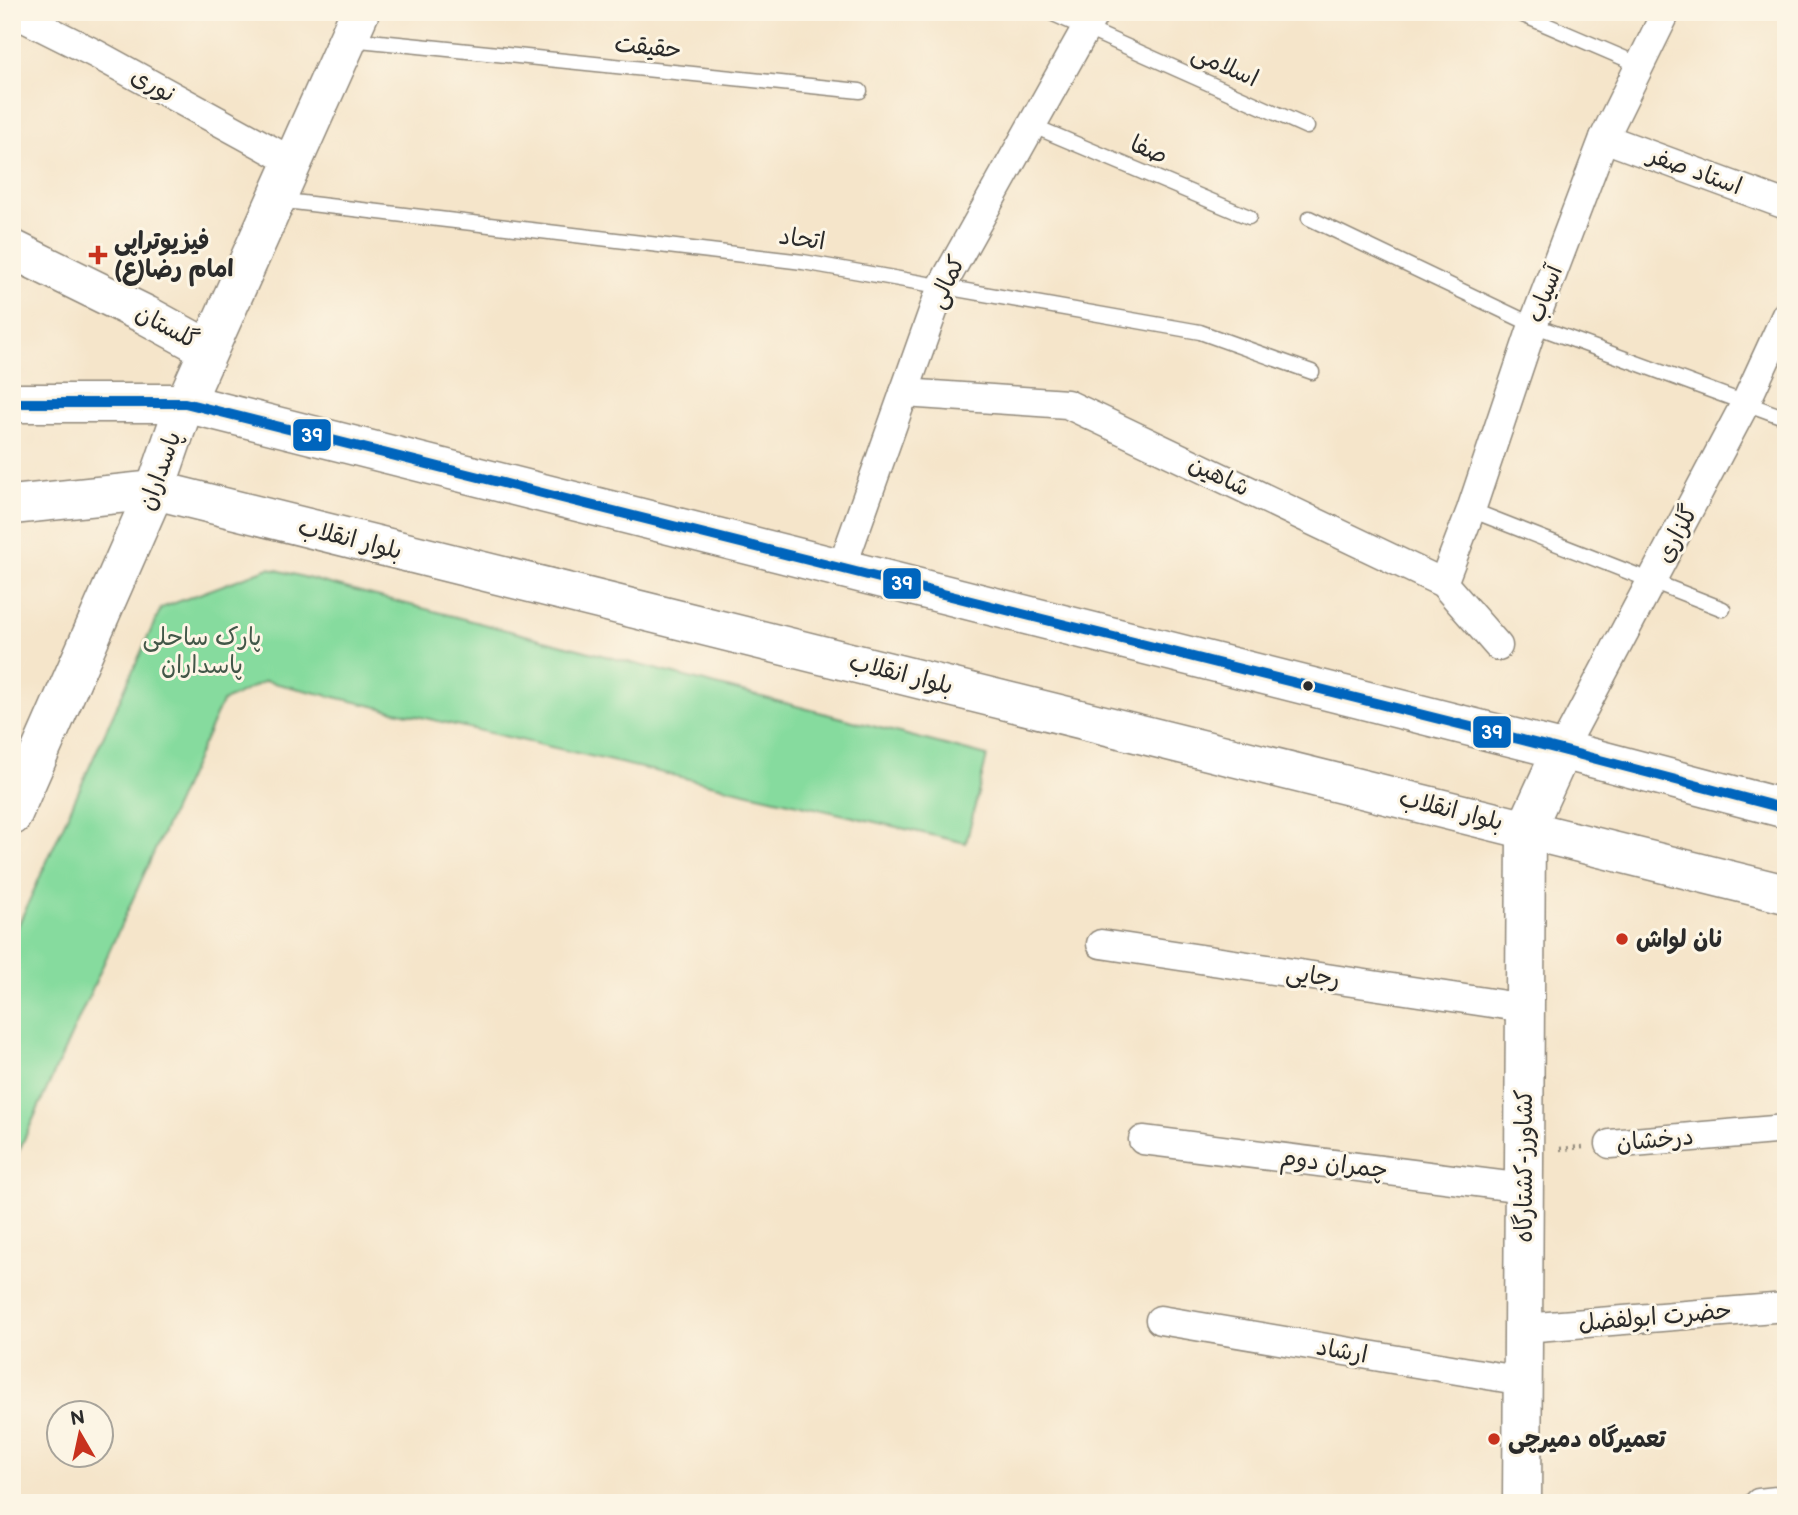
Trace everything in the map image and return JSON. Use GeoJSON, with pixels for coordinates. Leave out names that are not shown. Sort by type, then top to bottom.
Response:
{"type":"FeatureCollection","features":[{"type":"Feature","properties":{"kind":"main road","name":"پاسداران"},"geometry":{"type":"LineString","coordinates":[[12,816],[155,490],[185,403],[208,349],[354,26]]}},
{"type":"Feature","properties":{"kind":"main road","name":"گلستان"},"geometry":{"type":"LineString","coordinates":[[12,249],[146,314],[208,349]]}},
{"type":"Feature","properties":{"kind":"main road"},"geometry":{"type":"LineString","coordinates":[[12,403],[185,403],[1562,750],[1786,809]]}},
{"type":"Feature","properties":{"kind":"main road","name":"بلوار انقلاب"},"geometry":{"type":"LineString","coordinates":[[12,505],[155,490],[1786,894]]}},
{"type":"Feature","properties":{"kind":"main road"},"geometry":{"type":"LineString","coordinates":[[1526,829],[1562,750]]}},
{"type":"Feature","properties":{"kind":"main road","name":"کشاورز-کشتارگاه"},"geometry":{"type":"LineString","coordinates":[[1522,1503],[1526,829]]}},
{"type":"Feature","properties":{"kind":"street","name":"نوری"},"geometry":{"type":"LineString","coordinates":[[12,12],[96,54],[293,162]]}},
{"type":"Feature","properties":{"kind":"street","name":"آسیاب"},"geometry":{"type":"LineString","coordinates":[[1443,583],[1471,510],[1533,325],[1604,138],[1667,12]]}},
{"type":"Feature","properties":{"kind":"street","name":"کمالی"},"geometry":{"type":"LineString","coordinates":[[841,570],[942,286],[1090,21]]}},
{"type":"Feature","properties":{"kind":"street","name":"استاد صفر"},"geometry":{"type":"LineString","coordinates":[[1604,138],[1786,205]]}},
{"type":"Feature","properties":{"kind":"street","name":"گلزاری"},"geometry":{"type":"LineString","coordinates":[[1562,750],[1746,402],[1786,315]]}},
{"type":"Feature","properties":{"kind":"street","name":"شاهین"},"geometry":{"type":"LineString","coordinates":[[904,393],[1067,404],[1443,583],[1498,646]]}},
{"type":"Feature","properties":{"kind":"street","name":"رجایی"},"geometry":{"type":"LineString","coordinates":[[1101,944],[1525,1007]]}},
{"type":"Feature","properties":{"kind":"street","name":"درخشان"},"geometry":{"type":"LineString","coordinates":[[1610,1144],[1786,1129]]}},
{"type":"Feature","properties":{"kind":"street","name":"چمران دوم"},"geometry":{"type":"LineString","coordinates":[[1143,1140],[1524,1170]]}},
{"type":"Feature","properties":{"kind":"street","name":"حضرت ابولفضل"},"geometry":{"type":"LineString","coordinates":[[1524,1328],[1786,1307]]}},
{"type":"Feature","properties":{"kind":"street","name":"ارشاد"},"geometry":{"type":"LineString","coordinates":[[1160,1320],[1523,1381]]}},
{"type":"Feature","properties":{"kind":"street"},"geometry":{"type":"LineString","coordinates":[[1759,1503],[1786,1500]]}},
{"type":"Feature","properties":{"kind":"lane","name":"اسلامی"},"geometry":{"type":"LineString","coordinates":[[1049,12],[1090,21],[1307,127]]}},
{"type":"Feature","properties":{"kind":"lane"},"geometry":{"type":"LineString","coordinates":[[1516,12],[1640,65]]}},
{"type":"Feature","properties":{"kind":"lane","name":"حقیقت"},"geometry":{"type":"LineString","coordinates":[[354,26],[860,92]]}},
{"type":"Feature","properties":{"kind":"lane","name":"صفا"},"geometry":{"type":"LineString","coordinates":[[1031,125],[1249,217]]}},
{"type":"Feature","properties":{"kind":"lane","name":"اتحاد"},"geometry":{"type":"LineString","coordinates":[[276,199],[803,262],[1200,332],[1312,372]]}},
{"type":"Feature","properties":{"kind":"lane"},"geometry":{"type":"LineString","coordinates":[[1309,218],[1533,325],[1786,418]]}},
{"type":"Feature","properties":{"kind":"lane"},"geometry":{"type":"LineString","coordinates":[[1471,510],[1723,609]]}},
{"type":"Feature","properties":{"kind":"path","name":"درخشان"},"geometry":{"type":"LineString","coordinates":[[1524,1170],[1610,1144]]}},
{"type":"Feature","properties":{"kind":"green space","name":"پارک ساحلی پاسداران"},"geometry":{"type":"Polygon","coordinates":[[[269,568],[987,756],[966,843],[265,681],[222,702],[12,1166],[12,939],[161,608],[269,568]]]}},
{"type":"Feature","properties":{"kind":"transit line","name":"39"},"geometry":{"type":"LineString","coordinates":[[12,403],[185,403],[1562,750],[1786,809]]}},
{"type":"Feature","properties":{"kind":"place","name":"فیزیوتراپی امام رضا(ع)"},"geometry":{"type":"Point","coordinates":[98,255]}},
{"type":"Feature","properties":{"kind":"place","name":"نان لواش"},"geometry":{"type":"Point","coordinates":[1622,939]}},
{"type":"Feature","properties":{"kind":"place","name":"تعمیرگاه دمیرچی"},"geometry":{"type":"Point","coordinates":[1494,1439]}}]}
